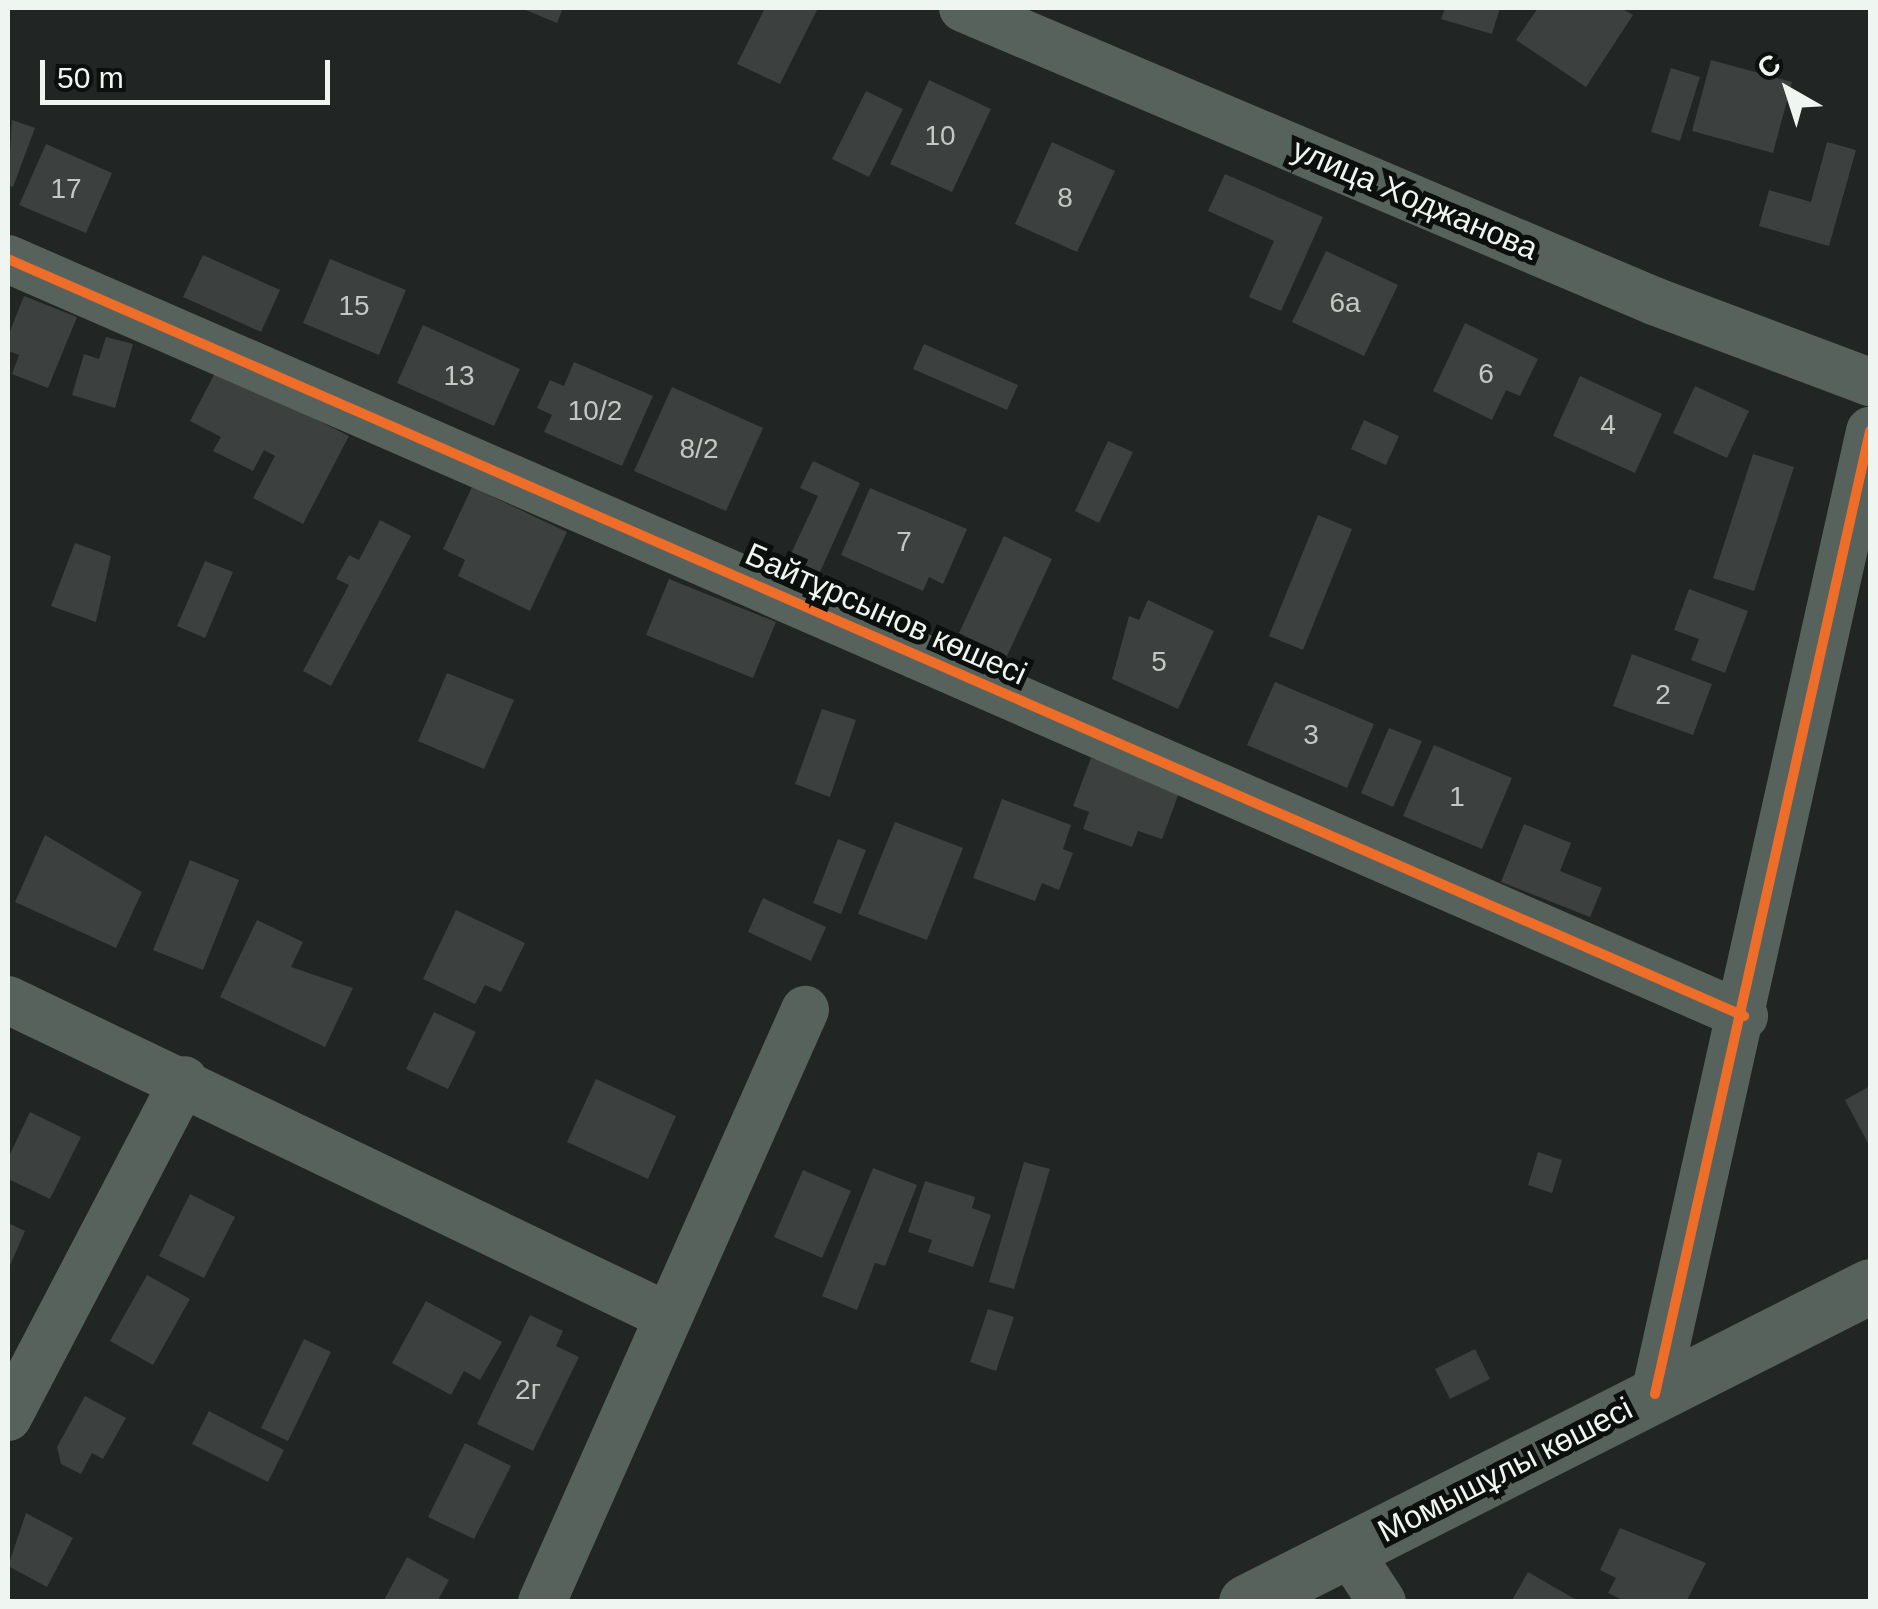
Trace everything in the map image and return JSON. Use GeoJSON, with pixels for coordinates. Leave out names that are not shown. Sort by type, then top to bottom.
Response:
{"type":"FeatureCollection","features":[{"type":"Feature","properties":{"kind":"main road","name":"Момышұлы көшесі"},"geometry":{"type":"LineString","coordinates":[[1246,1602],[1870,1286]]}},
{"type":"Feature","properties":{"kind":"street","name":"улица Ходжанова"},"geometry":{"type":"LineString","coordinates":[[962,8],[1654,300],[1870,382]]}},
{"type":"Feature","properties":{"kind":"street","name":"Байтұрсынов көшесі"},"geometry":{"type":"LineString","coordinates":[[8,259],[1744,1016]]}},
{"type":"Feature","properties":{"kind":"street"},"geometry":{"type":"LineString","coordinates":[[1654,1394],[1744,1016],[1870,431]]}},
{"type":"Feature","properties":{"kind":"street"},"geometry":{"type":"LineString","coordinates":[[8,1000],[184,1080],[665,1315]]}},
{"type":"Feature","properties":{"kind":"street"},"geometry":{"type":"LineString","coordinates":[[542,1602],[665,1315],[805,1010]]}},
{"type":"Feature","properties":{"kind":"street"},"geometry":{"type":"LineString","coordinates":[[8,1417],[184,1080]]}},
{"type":"Feature","properties":{"kind":"street"},"geometry":{"type":"LineString","coordinates":[[1348,1550],[1382,1602]]}},
{"type":"Feature","properties":{"kind":"building"},"geometry":{"type":"Polygon","coordinates":[[[521,8],[563,8],[557,23],[521,8]]]}},
{"type":"Feature","properties":{"kind":"building"},"geometry":{"type":"Polygon","coordinates":[[[765,8],[817,10],[780,84],[737,64],[765,8]]]}},
{"type":"Feature","properties":{"kind":"building"},"geometry":{"type":"Polygon","coordinates":[[[1445,8],[1500,8],[1492,34],[1441,19],[1445,8]]]}},
{"type":"Feature","properties":{"kind":"building"},"geometry":{"type":"Polygon","coordinates":[[[1538,8],[1621,8],[1633,15],[1586,87],[1516,40],[1538,8]]]}},
{"type":"Feature","properties":{"kind":"building"},"geometry":{"type":"Polygon","coordinates":[[[1711,60],[1792,82],[1773,153],[1692,131],[1711,60]]]}},
{"type":"Feature","properties":{"kind":"building"},"geometry":{"type":"Polygon","coordinates":[[[1671,68],[1700,77],[1680,141],[1651,132],[1671,68]]]}},
{"type":"Feature","properties":{"kind":"building"},"geometry":{"type":"Polygon","coordinates":[[[929,80],[991,109],[952,192],[890,164],[929,80]]]}},
{"type":"Feature","properties":{"kind":"building"},"geometry":{"type":"Polygon","coordinates":[[[866,91],[903,109],[869,177],[832,159],[866,91]]]}},
{"type":"Feature","properties":{"kind":"building"},"geometry":{"type":"Polygon","coordinates":[[[12,120],[35,128],[13,187],[8,185],[12,120]]]}},
{"type":"Feature","properties":{"kind":"building"},"geometry":{"type":"Polygon","coordinates":[[[1052,142],[1115,171],[1077,252],[1015,224],[1052,142]]]}},
{"type":"Feature","properties":{"kind":"building"},"geometry":{"type":"Polygon","coordinates":[[[1827,142],[1856,150],[1829,246],[1759,226],[1769,190],[1811,202],[1827,142]]]}},
{"type":"Feature","properties":{"kind":"building"},"geometry":{"type":"Polygon","coordinates":[[[46,144],[112,173],[86,233],[19,205],[46,144]]]}},
{"type":"Feature","properties":{"kind":"building"},"geometry":{"type":"Polygon","coordinates":[[[1225,174],[1323,217],[1281,311],[1249,297],[1274,241],[1208,211],[1225,174]]]}},
{"type":"Feature","properties":{"kind":"building"},"geometry":{"type":"Polygon","coordinates":[[[1326,251],[1398,285],[1364,356],[1292,322],[1326,251]]]}},
{"type":"Feature","properties":{"kind":"building"},"geometry":{"type":"Polygon","coordinates":[[[203,255],[280,290],[261,332],[183,297],[203,255]]]}},
{"type":"Feature","properties":{"kind":"building"},"geometry":{"type":"Polygon","coordinates":[[[330,259],[406,290],[379,355],[303,323],[330,259]]]}},
{"type":"Feature","properties":{"kind":"building"},"geometry":{"type":"Polygon","coordinates":[[[24,296],[77,317],[48,388],[12,374],[19,355],[8,351],[8,336],[24,296]]]}},
{"type":"Feature","properties":{"kind":"building"},"geometry":{"type":"Polygon","coordinates":[[[1465,323],[1538,359],[1520,396],[1506,390],[1492,420],[1433,391],[1465,323]]]}},
{"type":"Feature","properties":{"kind":"building"},"geometry":{"type":"Polygon","coordinates":[[[423,325],[520,369],[494,426],[397,383],[423,325]]]}},
{"type":"Feature","properties":{"kind":"building"},"geometry":{"type":"Polygon","coordinates":[[[106,337],[133,344],[115,408],[72,395],[84,354],[99,359],[106,337]]]}},
{"type":"Feature","properties":{"kind":"building"},"geometry":{"type":"Polygon","coordinates":[[[924,344],[1018,385],[1007,410],[913,369],[924,344]]]}},
{"type":"Feature","properties":{"kind":"building"},"geometry":{"type":"Polygon","coordinates":[[[574,362],[653,396],[622,466],[544,432],[552,415],[537,408],[550,380],[564,386],[574,362]]]}},
{"type":"Feature","properties":{"kind":"building"},"geometry":{"type":"Polygon","coordinates":[[[217,369],[349,436],[303,524],[253,498],[275,456],[264,450],[253,471],[213,451],[221,437],[190,421],[217,369]]]}},
{"type":"Feature","properties":{"kind":"building"},"geometry":{"type":"Polygon","coordinates":[[[1580,376],[1662,414],[1635,473],[1553,436],[1580,376]]]}},
{"type":"Feature","properties":{"kind":"building"},"geometry":{"type":"Polygon","coordinates":[[[1695,386],[1749,411],[1727,458],[1673,433],[1695,386]]]}},
{"type":"Feature","properties":{"kind":"building"},"geometry":{"type":"Polygon","coordinates":[[[672,387],[763,428],[726,511],[634,471],[672,387]]]}},
{"type":"Feature","properties":{"kind":"building"},"geometry":{"type":"Polygon","coordinates":[[[1364,420],[1399,436],[1386,465],[1351,449],[1364,420]]]}},
{"type":"Feature","properties":{"kind":"building"},"geometry":{"type":"Polygon","coordinates":[[[1108,441],[1133,452],[1099,523],[1075,511],[1108,441]]]}},
{"type":"Feature","properties":{"kind":"building"},"geometry":{"type":"Polygon","coordinates":[[[1753,454],[1794,467],[1754,591],[1713,578],[1753,454]]]}},
{"type":"Feature","properties":{"kind":"building"},"geometry":{"type":"Polygon","coordinates":[[[813,461],[860,483],[820,572],[789,558],[818,496],[800,488],[813,461]]]}},
{"type":"Feature","properties":{"kind":"building"},"geometry":{"type":"Polygon","coordinates":[[[472,487],[567,532],[530,611],[458,576],[465,560],[443,549],[472,487]]]}},
{"type":"Feature","properties":{"kind":"building"},"geometry":{"type":"Polygon","coordinates":[[[870,488],[967,529],[943,584],[929,577],[923,591],[841,555],[870,488]]]}},
{"type":"Feature","properties":{"kind":"building"},"geometry":{"type":"Polygon","coordinates":[[[1318,515],[1352,529],[1303,650],[1269,636],[1318,515]]]}},
{"type":"Feature","properties":{"kind":"building"},"geometry":{"type":"Polygon","coordinates":[[[380,520],[411,536],[331,686],[303,671],[349,585],[336,579],[349,555],[359,560],[380,520]]]}},
{"type":"Feature","properties":{"kind":"building"},"geometry":{"type":"Polygon","coordinates":[[[1004,536],[1052,559],[1007,656],[959,633],[1004,536]]]}},
{"type":"Feature","properties":{"kind":"building"},"geometry":{"type":"Polygon","coordinates":[[[75,543],[111,556],[96,622],[51,606],[75,543]]]}},
{"type":"Feature","properties":{"kind":"building"},"geometry":{"type":"Polygon","coordinates":[[[205,561],[233,572],[205,638],[177,626],[205,561]]]}},
{"type":"Feature","properties":{"kind":"building"},"geometry":{"type":"Polygon","coordinates":[[[669,579],[776,622],[753,678],[646,635],[669,579]]]}},
{"type":"Feature","properties":{"kind":"building"},"geometry":{"type":"Polygon","coordinates":[[[1689,589],[1748,611],[1725,673],[1691,660],[1699,639],[1674,630],[1689,589]]]}},
{"type":"Feature","properties":{"kind":"building"},"geometry":{"type":"Polygon","coordinates":[[[1148,600],[1214,631],[1178,709],[1112,679],[1129,616],[1139,620],[1148,600]]]}},
{"type":"Feature","properties":{"kind":"building"},"geometry":{"type":"Polygon","coordinates":[[[1632,654],[1712,684],[1693,735],[1613,706],[1632,654]]]}},
{"type":"Feature","properties":{"kind":"building"},"geometry":{"type":"Polygon","coordinates":[[[447,673],[514,700],[484,769],[418,741],[447,673]]]}},
{"type":"Feature","properties":{"kind":"building"},"geometry":{"type":"Polygon","coordinates":[[[1275,682],[1374,724],[1347,788],[1247,745],[1275,682]]]}},
{"type":"Feature","properties":{"kind":"building"},"geometry":{"type":"Polygon","coordinates":[[[822,709],[856,720],[830,797],[795,784],[822,709]]]}},
{"type":"Feature","properties":{"kind":"building"},"geometry":{"type":"Polygon","coordinates":[[[1389,728],[1422,741],[1393,807],[1361,793],[1389,728]]]}},
{"type":"Feature","properties":{"kind":"building"},"geometry":{"type":"Polygon","coordinates":[[[1434,745],[1512,778],[1482,849],[1403,816],[1434,745]]]}},
{"type":"Feature","properties":{"kind":"building"},"geometry":{"type":"Polygon","coordinates":[[[1091,758],[1180,790],[1162,839],[1138,831],[1132,847],[1083,829],[1089,812],[1073,806],[1091,758]]]}},
{"type":"Feature","properties":{"kind":"building"},"geometry":{"type":"Polygon","coordinates":[[[1002,799],[1071,825],[1063,849],[1073,853],[1059,890],[1042,883],[1035,901],[973,878],[1002,799]]]}},
{"type":"Feature","properties":{"kind":"building"},"geometry":{"type":"Polygon","coordinates":[[[895,822],[963,848],[927,940],[858,914],[895,822]]]}},
{"type":"Feature","properties":{"kind":"building"},"geometry":{"type":"Polygon","coordinates":[[[1524,824],[1571,843],[1560,871],[1602,888],[1590,917],[1501,882],[1524,824]]]}},
{"type":"Feature","properties":{"kind":"building"},"geometry":{"type":"Polygon","coordinates":[[[45,835],[142,892],[116,948],[15,902],[45,835]]]}},
{"type":"Feature","properties":{"kind":"building"},"geometry":{"type":"Polygon","coordinates":[[[838,839],[866,850],[841,914],[813,903],[838,839]]]}},
{"type":"Feature","properties":{"kind":"building"},"geometry":{"type":"Polygon","coordinates":[[[190,860],[239,880],[203,970],[153,950],[190,860]]]}},
{"type":"Feature","properties":{"kind":"building"},"geometry":{"type":"Polygon","coordinates":[[[763,898],[826,927],[811,961],[748,932],[763,898]]]}},
{"type":"Feature","properties":{"kind":"building"},"geometry":{"type":"Polygon","coordinates":[[[456,910],[525,943],[501,992],[485,985],[475,1004],[423,979],[456,910]]]}},
{"type":"Feature","properties":{"kind":"building"},"geometry":{"type":"Polygon","coordinates":[[[257,920],[303,942],[291,967],[353,988],[325,1047],[220,997],[257,920]]]}},
{"type":"Feature","properties":{"kind":"building"},"geometry":{"type":"Polygon","coordinates":[[[434,1012],[476,1032],[448,1089],[406,1069],[434,1012]]]}},
{"type":"Feature","properties":{"kind":"building"},"geometry":{"type":"Polygon","coordinates":[[[596,1079],[676,1116],[648,1179],[567,1142],[596,1079]]]}},
{"type":"Feature","properties":{"kind":"building"},"geometry":{"type":"Polygon","coordinates":[[[1870,1086],[1870,1147],[1845,1100],[1870,1086]]]}},
{"type":"Feature","properties":{"kind":"building"},"geometry":{"type":"Polygon","coordinates":[[[30,1112],[81,1137],[50,1199],[8,1179],[8,1158],[30,1112]]]}},
{"type":"Feature","properties":{"kind":"building"},"geometry":{"type":"Polygon","coordinates":[[[1538,1152],[1562,1160],[1552,1193],[1528,1185],[1538,1152]]]}},
{"type":"Feature","properties":{"kind":"building"},"geometry":{"type":"Polygon","coordinates":[[[1024,1162],[1050,1169],[1014,1289],[989,1282],[1024,1162]]]}},
{"type":"Feature","properties":{"kind":"building"},"geometry":{"type":"Polygon","coordinates":[[[873,1168],[917,1185],[885,1266],[875,1263],[857,1310],[822,1296],[873,1168]]]}},
{"type":"Feature","properties":{"kind":"building"},"geometry":{"type":"Polygon","coordinates":[[[803,1170],[851,1191],[822,1258],[774,1237],[803,1170]]]}},
{"type":"Feature","properties":{"kind":"building"},"geometry":{"type":"Polygon","coordinates":[[[925,1181],[975,1197],[972,1208],[991,1215],[973,1267],[928,1252],[932,1240],[908,1232],[925,1181]]]}},
{"type":"Feature","properties":{"kind":"building"},"geometry":{"type":"Polygon","coordinates":[[[190,1194],[235,1217],[204,1278],[159,1256],[190,1194]]]}},
{"type":"Feature","properties":{"kind":"building"},"geometry":{"type":"Polygon","coordinates":[[[8,1223],[25,1231],[8,1270],[8,1223]]]}},
{"type":"Feature","properties":{"kind":"building"},"geometry":{"type":"Polygon","coordinates":[[[147,1275],[190,1299],[153,1365],[110,1341],[147,1275]]]}},
{"type":"Feature","properties":{"kind":"building"},"geometry":{"type":"Polygon","coordinates":[[[426,1301],[502,1342],[480,1380],[464,1371],[451,1395],[392,1363],[426,1301]]]}},
{"type":"Feature","properties":{"kind":"building"},"geometry":{"type":"Polygon","coordinates":[[[988,1309],[1014,1317],[996,1371],[970,1362],[988,1309]]]}},
{"type":"Feature","properties":{"kind":"building"},"geometry":{"type":"Polygon","coordinates":[[[530,1315],[563,1331],[556,1346],[579,1357],[533,1451],[477,1424],[530,1315]]]}},
{"type":"Feature","properties":{"kind":"building"},"geometry":{"type":"Polygon","coordinates":[[[304,1339],[331,1352],[288,1441],[261,1428],[304,1339]]]}},
{"type":"Feature","properties":{"kind":"building"},"geometry":{"type":"Polygon","coordinates":[[[1475,1349],[1490,1379],[1450,1399],[1435,1369],[1475,1349]]]}},
{"type":"Feature","properties":{"kind":"building"},"geometry":{"type":"Polygon","coordinates":[[[85,1396],[126,1418],[103,1459],[92,1453],[81,1474],[61,1464],[57,1447],[85,1396]]]}},
{"type":"Feature","properties":{"kind":"building"},"geometry":{"type":"Polygon","coordinates":[[[209,1411],[284,1450],[268,1482],[192,1444],[209,1411]]]}},
{"type":"Feature","properties":{"kind":"building"},"geometry":{"type":"Polygon","coordinates":[[[465,1443],[511,1466],[474,1539],[428,1517],[465,1443]]]}},
{"type":"Feature","properties":{"kind":"building"},"geometry":{"type":"Polygon","coordinates":[[[26,1513],[73,1538],[47,1587],[8,1566],[26,1513]]]}},
{"type":"Feature","properties":{"kind":"building"},"geometry":{"type":"Polygon","coordinates":[[[1620,1528],[1706,1563],[1686,1602],[1627,1602],[1608,1593],[1616,1578],[1600,1570],[1620,1528]]]}},
{"type":"Feature","properties":{"kind":"building"},"geometry":{"type":"Polygon","coordinates":[[[407,1557],[449,1580],[437,1602],[383,1602],[407,1557]]]}},
{"type":"Feature","properties":{"kind":"building"},"geometry":{"type":"Polygon","coordinates":[[[1528,1572],[1580,1602],[1511,1602],[1528,1572]]]}},
{"type":"Feature","properties":{"kind":"cycle path"},"geometry":{"type":"LineString","coordinates":[[8,259],[1744,1016]]}},
{"type":"Feature","properties":{"kind":"cycle path"},"geometry":{"type":"LineString","coordinates":[[1655,1394],[1870,431]]}}]}
